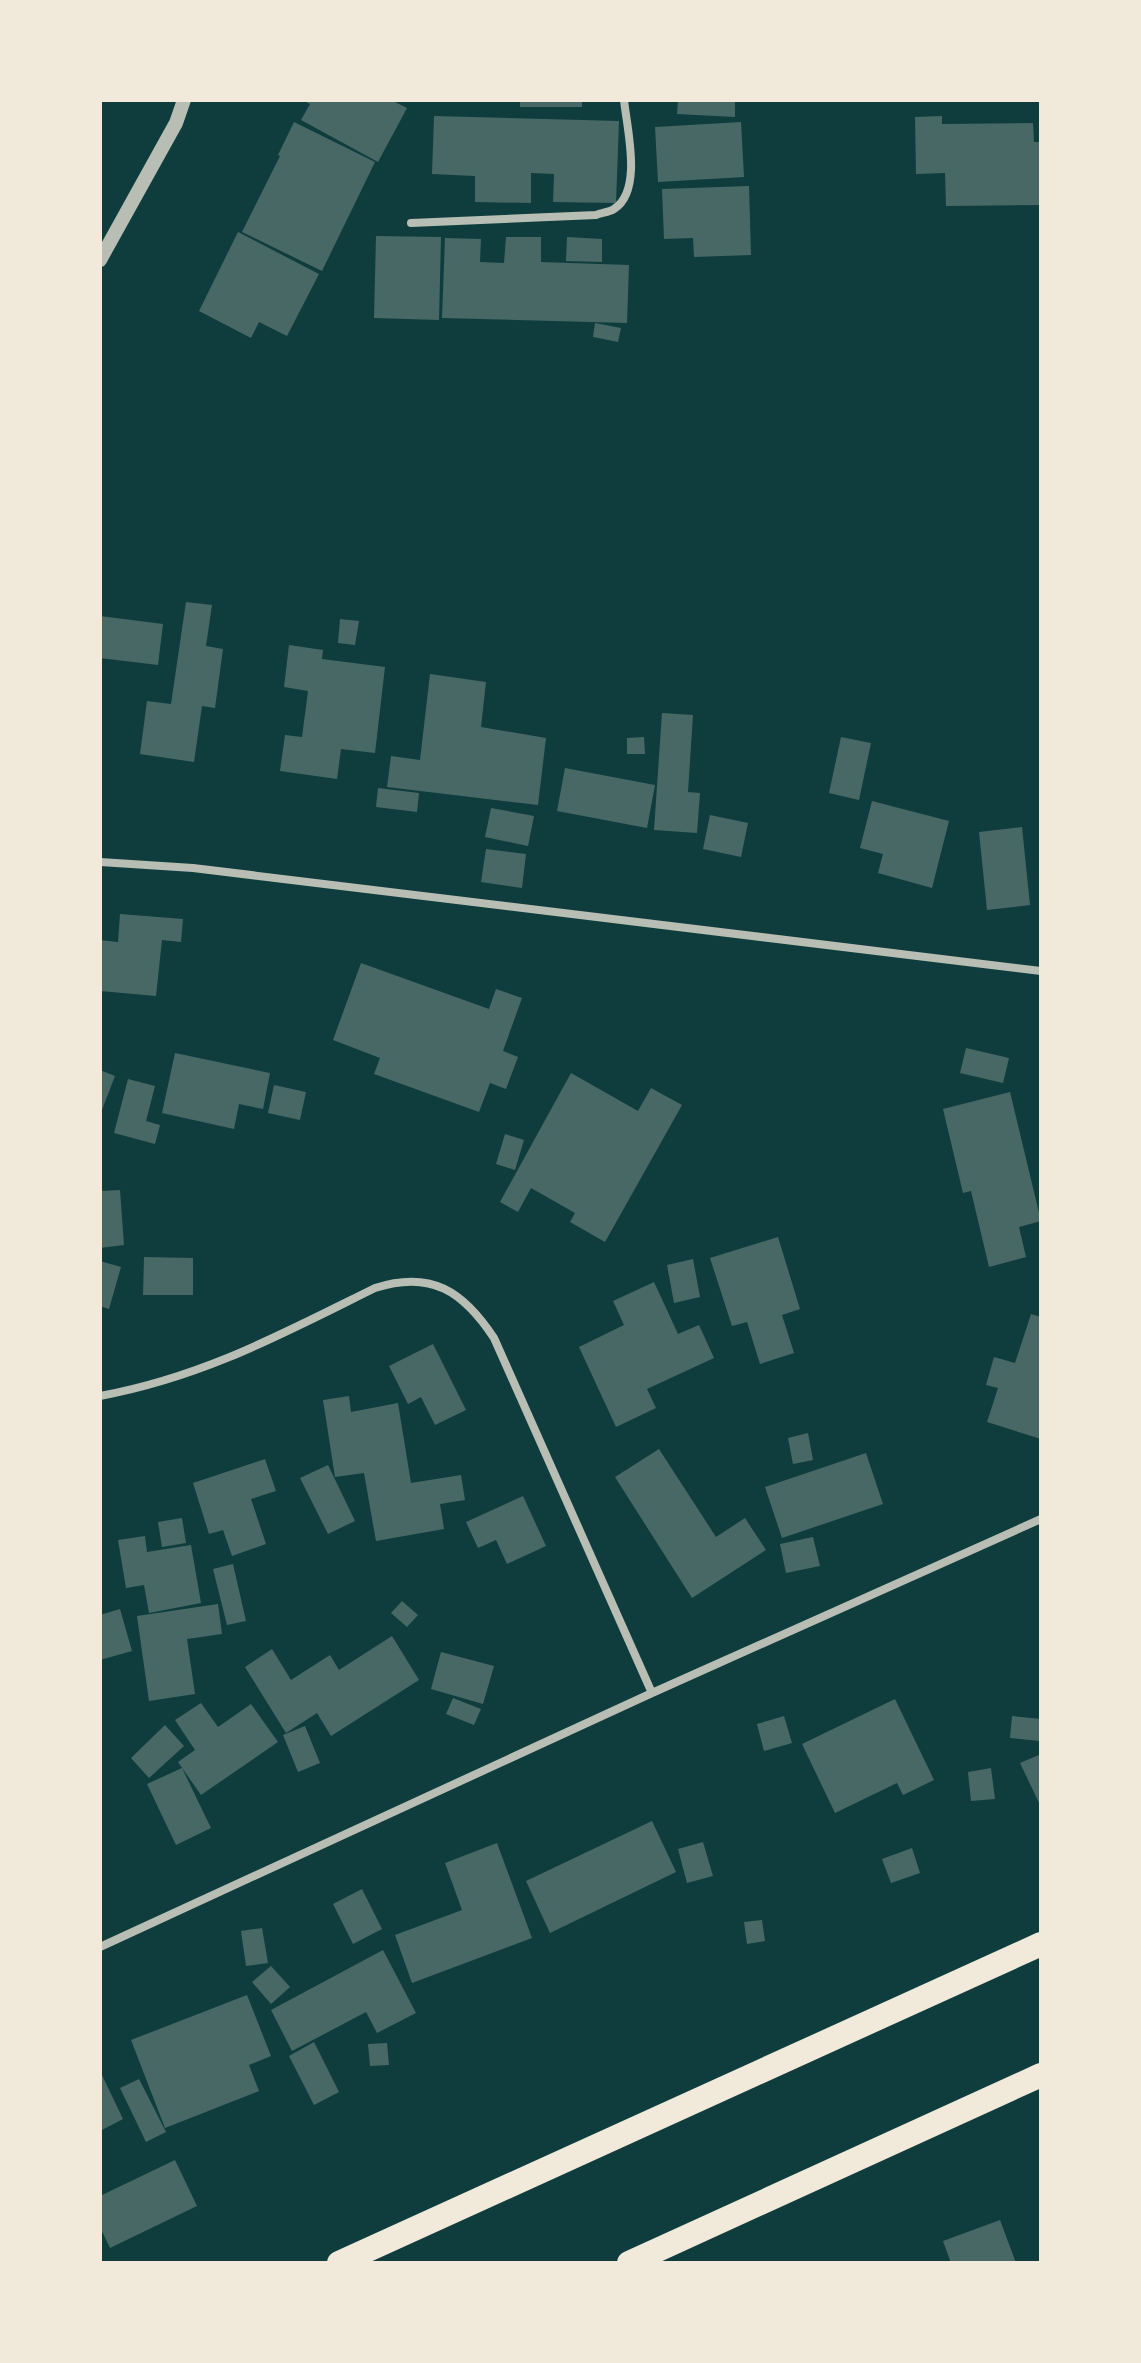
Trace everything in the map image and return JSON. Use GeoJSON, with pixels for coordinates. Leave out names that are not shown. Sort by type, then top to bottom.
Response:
{"type":"FeatureCollection","features":[{"type":"Feature","properties":{"kind":"highway"},"geometry":{"type":"LineString","coordinates":[[339,2263],[1041,1944]]}},
{"type":"Feature","properties":{"kind":"highway"},"geometry":{"type":"LineString","coordinates":[[629,2263],[1041,2075]]}},
{"type":"Feature","properties":{"kind":"street"},"geometry":{"type":"LineString","coordinates":[[100,260],[169,136],[184,100]]}},
{"type":"Feature","properties":{"kind":"street"},"geometry":{"type":"LineString","coordinates":[[411,223],[596,215],[615,209],[628,193],[632,174],[624,100]]}},
{"type":"Feature","properties":{"kind":"street"},"geometry":{"type":"LineString","coordinates":[[100,862],[209,870],[1041,971]]}},
{"type":"Feature","properties":{"kind":"street"},"geometry":{"type":"LineString","coordinates":[[100,1396],[181,1376],[235,1357],[375,1288],[395,1282],[421,1282],[442,1287],[463,1299],[479,1315],[494,1338],[652,1693]]}},
{"type":"Feature","properties":{"kind":"street"},"geometry":{"type":"LineString","coordinates":[[100,1947],[652,1693],[1041,1519]]}},
{"type":"Feature","properties":{"kind":"building"},"geometry":{"type":"Polygon","coordinates":[[[307,100],[391,100],[407,108],[378,162],[301,120],[310,104],[307,100]]]}},
{"type":"Feature","properties":{"kind":"building"},"geometry":{"type":"Polygon","coordinates":[[[520,100],[582,100],[582,107],[520,107],[520,100]]]}},
{"type":"Feature","properties":{"kind":"building"},"geometry":{"type":"Polygon","coordinates":[[[678,100],[735,100],[735,117],[677,114],[678,100]]]}},
{"type":"Feature","properties":{"kind":"building"},"geometry":{"type":"Polygon","coordinates":[[[434,116],[619,121],[616,203],[553,202],[554,174],[531,173],[531,203],[475,202],[475,176],[432,174],[434,116]]]}},
{"type":"Feature","properties":{"kind":"building"},"geometry":{"type":"Polygon","coordinates":[[[942,116],[942,124],[1033,123],[1034,142],[1041,142],[1041,205],[946,206],[945,173],[916,174],[915,117],[942,116]]]}},
{"type":"Feature","properties":{"kind":"building"},"geometry":{"type":"Polygon","coordinates":[[[294,122],[375,162],[322,271],[242,232],[294,122]]]}},
{"type":"Feature","properties":{"kind":"building"},"geometry":{"type":"Polygon","coordinates":[[[741,122],[744,177],[658,182],[655,127],[741,122]]]}},
{"type":"Feature","properties":{"kind":"building"},"geometry":{"type":"Polygon","coordinates":[[[749,186],[751,255],[694,257],[693,238],[664,239],[662,189],[749,186]]]}},
{"type":"Feature","properties":{"kind":"building"},"geometry":{"type":"Polygon","coordinates":[[[238,232],[319,274],[287,336],[259,322],[251,338],[199,311],[238,232]]]}},
{"type":"Feature","properties":{"kind":"building"},"geometry":{"type":"Polygon","coordinates":[[[376,236],[441,237],[439,320],[374,318],[376,236]]]}},
{"type":"Feature","properties":{"kind":"building"},"geometry":{"type":"Polygon","coordinates":[[[506,237],[541,237],[541,262],[629,265],[627,323],[442,318],[445,238],[481,239],[480,262],[504,263],[506,237]]]}},
{"type":"Feature","properties":{"kind":"building"},"geometry":{"type":"Polygon","coordinates":[[[567,237],[602,239],[602,262],[566,261],[567,237]]]}},
{"type":"Feature","properties":{"kind":"building"},"geometry":{"type":"Polygon","coordinates":[[[595,323],[621,328],[618,342],[593,337],[595,323]]]}},
{"type":"Feature","properties":{"kind":"building"},"geometry":{"type":"Polygon","coordinates":[[[186,602],[212,605],[206,646],[223,649],[215,708],[202,706],[194,762],[140,754],[147,701],[171,704],[186,602]]]}},
{"type":"Feature","properties":{"kind":"building"},"geometry":{"type":"Polygon","coordinates":[[[100,616],[163,624],[158,665],[100,658],[100,616]]]}},
{"type":"Feature","properties":{"kind":"building"},"geometry":{"type":"Polygon","coordinates":[[[340,619],[359,621],[355,645],[338,643],[340,619]]]}},
{"type":"Feature","properties":{"kind":"building"},"geometry":{"type":"Polygon","coordinates":[[[289,645],[323,650],[322,659],[385,667],[375,753],[341,749],[337,779],[280,771],[285,735],[302,737],[308,691],[284,687],[289,645]]]}},
{"type":"Feature","properties":{"kind":"building"},"geometry":{"type":"Polygon","coordinates":[[[430,674],[486,682],[481,727],[546,738],[538,805],[387,787],[391,756],[420,760],[430,674]]]}},
{"type":"Feature","properties":{"kind":"building"},"geometry":{"type":"Polygon","coordinates":[[[662,713],[693,715],[688,792],[700,793],[697,833],[654,830],[662,713]]]}},
{"type":"Feature","properties":{"kind":"building"},"geometry":{"type":"Polygon","coordinates":[[[644,737],[645,754],[627,754],[627,738],[644,737]]]}},
{"type":"Feature","properties":{"kind":"building"},"geometry":{"type":"Polygon","coordinates":[[[841,737],[871,743],[859,800],[829,793],[841,737]]]}},
{"type":"Feature","properties":{"kind":"building"},"geometry":{"type":"Polygon","coordinates":[[[565,768],[655,785],[647,828],[557,811],[565,768]]]}},
{"type":"Feature","properties":{"kind":"building"},"geometry":{"type":"Polygon","coordinates":[[[378,788],[419,793],[417,812],[376,807],[378,788]]]}},
{"type":"Feature","properties":{"kind":"building"},"geometry":{"type":"Polygon","coordinates":[[[872,801],[949,821],[932,888],[878,873],[883,854],[860,848],[872,801]]]}},
{"type":"Feature","properties":{"kind":"building"},"geometry":{"type":"Polygon","coordinates":[[[491,808],[534,816],[528,846],[485,837],[491,808]]]}},
{"type":"Feature","properties":{"kind":"building"},"geometry":{"type":"Polygon","coordinates":[[[710,815],[748,823],[741,857],[703,849],[710,815]]]}},
{"type":"Feature","properties":{"kind":"building"},"geometry":{"type":"Polygon","coordinates":[[[1022,827],[1030,905],[987,910],[979,832],[1022,827]]]}},
{"type":"Feature","properties":{"kind":"building"},"geometry":{"type":"Polygon","coordinates":[[[486,849],[526,854],[522,888],[481,882],[486,849]]]}},
{"type":"Feature","properties":{"kind":"building"},"geometry":{"type":"Polygon","coordinates":[[[120,914],[183,919],[181,942],[162,940],[156,996],[100,991],[100,940],[118,942],[120,914]]]}},
{"type":"Feature","properties":{"kind":"building"},"geometry":{"type":"Polygon","coordinates":[[[361,963],[489,1009],[496,989],[522,998],[503,1051],[518,1057],[506,1089],[490,1083],[479,1112],[374,1074],[380,1058],[333,1040],[361,963]]]}},
{"type":"Feature","properties":{"kind":"building"},"geometry":{"type":"Polygon","coordinates":[[[966,1048],[1009,1058],[1003,1083],[960,1073],[966,1048]]]}},
{"type":"Feature","properties":{"kind":"building"},"geometry":{"type":"Polygon","coordinates":[[[175,1053],[270,1073],[263,1109],[239,1104],[234,1129],[162,1113],[175,1053]]]}},
{"type":"Feature","properties":{"kind":"building"},"geometry":{"type":"Polygon","coordinates":[[[100,1070],[115,1076],[100,1115],[100,1070]]]}},
{"type":"Feature","properties":{"kind":"building"},"geometry":{"type":"Polygon","coordinates":[[[571,1073],[638,1111],[651,1088],[682,1105],[605,1242],[570,1222],[575,1213],[531,1188],[518,1212],[500,1202],[571,1073]]]}},
{"type":"Feature","properties":{"kind":"building"},"geometry":{"type":"Polygon","coordinates":[[[128,1079],[155,1086],[146,1121],[160,1125],[155,1144],[114,1133],[128,1079]]]}},
{"type":"Feature","properties":{"kind":"building"},"geometry":{"type":"Polygon","coordinates":[[[274,1085],[306,1092],[300,1120],[268,1113],[274,1085]]]}},
{"type":"Feature","properties":{"kind":"building"},"geometry":{"type":"Polygon","coordinates":[[[1010,1092],[1041,1221],[1019,1227],[1026,1257],[989,1267],[971,1191],[963,1193],[943,1109],[1010,1092]]]}},
{"type":"Feature","properties":{"kind":"building"},"geometry":{"type":"Polygon","coordinates":[[[505,1134],[524,1140],[515,1170],[496,1164],[505,1134]]]}},
{"type":"Feature","properties":{"kind":"building"},"geometry":{"type":"Polygon","coordinates":[[[120,1190],[124,1245],[100,1248],[100,1191],[120,1190]]]}},
{"type":"Feature","properties":{"kind":"building"},"geometry":{"type":"Polygon","coordinates":[[[778,1237],[800,1309],[782,1315],[794,1353],[760,1364],[747,1322],[732,1326],[710,1258],[778,1237]]]}},
{"type":"Feature","properties":{"kind":"building"},"geometry":{"type":"Polygon","coordinates":[[[144,1257],[193,1258],[193,1295],[143,1295],[144,1257]]]}},
{"type":"Feature","properties":{"kind":"building"},"geometry":{"type":"Polygon","coordinates":[[[693,1259],[700,1297],[674,1303],[667,1265],[693,1259]]]}},
{"type":"Feature","properties":{"kind":"building"},"geometry":{"type":"Polygon","coordinates":[[[100,1261],[121,1267],[109,1309],[100,1306],[100,1261]]]}},
{"type":"Feature","properties":{"kind":"building"},"geometry":{"type":"Polygon","coordinates":[[[654,1282],[678,1334],[699,1325],[714,1358],[647,1389],[656,1408],[616,1427],[579,1347],[624,1325],[613,1301],[654,1282]]]}},
{"type":"Feature","properties":{"kind":"building"},"geometry":{"type":"Polygon","coordinates":[[[1031,1314],[1041,1317],[1041,1439],[987,1422],[998,1388],[986,1385],[994,1357],[1015,1363],[1031,1314]]]}},
{"type":"Feature","properties":{"kind":"building"},"geometry":{"type":"Polygon","coordinates":[[[433,1344],[466,1410],[435,1425],[421,1397],[408,1404],[389,1366],[433,1344]]]}},
{"type":"Feature","properties":{"kind":"building"},"geometry":{"type":"Polygon","coordinates":[[[349,1396],[351,1412],[398,1403],[411,1483],[461,1475],[465,1500],[440,1504],[444,1529],[376,1541],[364,1473],[335,1477],[323,1400],[349,1396]]]}},
{"type":"Feature","properties":{"kind":"building"},"geometry":{"type":"Polygon","coordinates":[[[808,1433],[813,1460],[793,1464],[788,1438],[808,1433]]]}},
{"type":"Feature","properties":{"kind":"building"},"geometry":{"type":"Polygon","coordinates":[[[659,1449],[716,1537],[745,1518],[766,1550],[692,1598],[615,1477],[659,1449]]]}},
{"type":"Feature","properties":{"kind":"building"},"geometry":{"type":"Polygon","coordinates":[[[866,1453],[883,1504],[782,1538],[765,1487],[866,1453]]]}},
{"type":"Feature","properties":{"kind":"building"},"geometry":{"type":"Polygon","coordinates":[[[265,1459],[276,1491],[251,1499],[266,1544],[232,1556],[223,1530],[209,1534],[193,1483],[265,1459]]]}},
{"type":"Feature","properties":{"kind":"building"},"geometry":{"type":"Polygon","coordinates":[[[328,1465],[355,1521],[328,1534],[300,1478],[328,1465]]]}},
{"type":"Feature","properties":{"kind":"building"},"geometry":{"type":"Polygon","coordinates":[[[523,1496],[546,1546],[507,1564],[496,1540],[478,1548],[466,1522],[523,1496]]]}},
{"type":"Feature","properties":{"kind":"building"},"geometry":{"type":"Polygon","coordinates":[[[182,1518],[186,1543],[162,1547],[158,1522],[182,1518]]]}},
{"type":"Feature","properties":{"kind":"building"},"geometry":{"type":"Polygon","coordinates":[[[145,1536],[147,1552],[191,1545],[201,1603],[149,1613],[144,1585],[126,1588],[118,1540],[145,1536]]]}},
{"type":"Feature","properties":{"kind":"building"},"geometry":{"type":"Polygon","coordinates":[[[813,1537],[820,1566],[786,1573],[780,1544],[813,1537]]]}},
{"type":"Feature","properties":{"kind":"building"},"geometry":{"type":"Polygon","coordinates":[[[233,1564],[246,1621],[227,1625],[213,1569],[233,1564]]]}},
{"type":"Feature","properties":{"kind":"building"},"geometry":{"type":"Polygon","coordinates":[[[402,1601],[418,1615],[407,1627],[391,1613],[402,1601]]]}},
{"type":"Feature","properties":{"kind":"building"},"geometry":{"type":"Polygon","coordinates":[[[218,1604],[222,1634],[187,1639],[195,1694],[149,1701],[137,1616],[218,1604]]]}},
{"type":"Feature","properties":{"kind":"building"},"geometry":{"type":"Polygon","coordinates":[[[120,1609],[132,1651],[100,1660],[100,1615],[120,1609]]]}},
{"type":"Feature","properties":{"kind":"building"},"geometry":{"type":"Polygon","coordinates":[[[392,1636],[419,1680],[331,1736],[317,1713],[286,1733],[245,1667],[272,1649],[291,1680],[330,1655],[339,1670],[392,1636]]]}},
{"type":"Feature","properties":{"kind":"building"},"geometry":{"type":"Polygon","coordinates":[[[441,1652],[494,1666],[483,1704],[431,1689],[441,1652]]]}},
{"type":"Feature","properties":{"kind":"building"},"geometry":{"type":"Polygon","coordinates":[[[453,1698],[481,1709],[474,1725],[446,1714],[453,1698]]]}},
{"type":"Feature","properties":{"kind":"building"},"geometry":{"type":"Polygon","coordinates":[[[895,1699],[934,1780],[903,1795],[897,1783],[835,1813],[802,1744],[895,1699]]]}},
{"type":"Feature","properties":{"kind":"building"},"geometry":{"type":"Polygon","coordinates":[[[201,1703],[218,1727],[251,1704],[278,1742],[201,1795],[178,1762],[195,1750],[175,1720],[201,1703]]]}},
{"type":"Feature","properties":{"kind":"building"},"geometry":{"type":"Polygon","coordinates":[[[784,1716],[792,1743],[764,1751],[757,1724],[784,1716]]]}},
{"type":"Feature","properties":{"kind":"building"},"geometry":{"type":"Polygon","coordinates":[[[1012,1716],[1041,1719],[1039,1741],[1010,1738],[1012,1716]]]}},
{"type":"Feature","properties":{"kind":"building"},"geometry":{"type":"Polygon","coordinates":[[[165,1725],[184,1746],[149,1778],[131,1758],[165,1725]]]}},
{"type":"Feature","properties":{"kind":"building"},"geometry":{"type":"Polygon","coordinates":[[[305,1726],[320,1763],[298,1772],[283,1735],[305,1726]]]}},
{"type":"Feature","properties":{"kind":"building"},"geometry":{"type":"Polygon","coordinates":[[[1041,1754],[1041,1807],[1020,1763],[1041,1754]]]}},
{"type":"Feature","properties":{"kind":"building"},"geometry":{"type":"Polygon","coordinates":[[[182,1768],[211,1828],[176,1845],[147,1784],[182,1768]]]}},
{"type":"Feature","properties":{"kind":"building"},"geometry":{"type":"Polygon","coordinates":[[[991,1768],[995,1799],[971,1801],[968,1772],[991,1768]]]}},
{"type":"Feature","properties":{"kind":"building"},"geometry":{"type":"Polygon","coordinates":[[[652,1821],[676,1872],[550,1933],[526,1881],[652,1821]]]}},
{"type":"Feature","properties":{"kind":"building"},"geometry":{"type":"Polygon","coordinates":[[[703,1842],[713,1876],[687,1883],[678,1849],[703,1842]]]}},
{"type":"Feature","properties":{"kind":"building"},"geometry":{"type":"Polygon","coordinates":[[[497,1843],[532,1938],[412,1983],[395,1935],[462,1910],[445,1863],[497,1843]]]}},
{"type":"Feature","properties":{"kind":"building"},"geometry":{"type":"Polygon","coordinates":[[[912,1848],[920,1873],[891,1883],[882,1859],[912,1848]]]}},
{"type":"Feature","properties":{"kind":"building"},"geometry":{"type":"Polygon","coordinates":[[[362,1889],[382,1929],[353,1944],[333,1904],[362,1889]]]}},
{"type":"Feature","properties":{"kind":"building"},"geometry":{"type":"Polygon","coordinates":[[[762,1920],[765,1941],[747,1944],[744,1922],[762,1920]]]}},
{"type":"Feature","properties":{"kind":"building"},"geometry":{"type":"Polygon","coordinates":[[[262,1928],[268,1963],[246,1966],[241,1931],[262,1928]]]}},
{"type":"Feature","properties":{"kind":"building"},"geometry":{"type":"Polygon","coordinates":[[[383,1950],[416,2013],[377,2033],[366,2012],[292,2051],[271,2010],[383,1950]]]}},
{"type":"Feature","properties":{"kind":"building"},"geometry":{"type":"Polygon","coordinates":[[[271,1966],[290,1987],[271,2004],[252,1982],[271,1966]]]}},
{"type":"Feature","properties":{"kind":"building"},"geometry":{"type":"Polygon","coordinates":[[[247,1995],[271,2056],[249,2065],[259,2091],[165,2128],[131,2040],[247,1995]]]}},
{"type":"Feature","properties":{"kind":"building"},"geometry":{"type":"Polygon","coordinates":[[[314,2042],[339,2092],[314,2105],[289,2056],[314,2042]]]}},
{"type":"Feature","properties":{"kind":"building"},"geometry":{"type":"Polygon","coordinates":[[[387,2043],[389,2065],[370,2066],[368,2044],[387,2043]]]}},
{"type":"Feature","properties":{"kind":"building"},"geometry":{"type":"Polygon","coordinates":[[[100,2071],[123,2119],[100,2131],[100,2071]]]}},
{"type":"Feature","properties":{"kind":"building"},"geometry":{"type":"Polygon","coordinates":[[[139,2079],[166,2132],[146,2142],[120,2088],[139,2079]]]}},
{"type":"Feature","properties":{"kind":"building"},"geometry":{"type":"Polygon","coordinates":[[[175,2160],[197,2206],[110,2248],[100,2227],[100,2196],[175,2160]]]}},
{"type":"Feature","properties":{"kind":"building"},"geometry":{"type":"Polygon","coordinates":[[[1000,2220],[1016,2263],[951,2263],[943,2241],[1000,2220]]]}}]}
